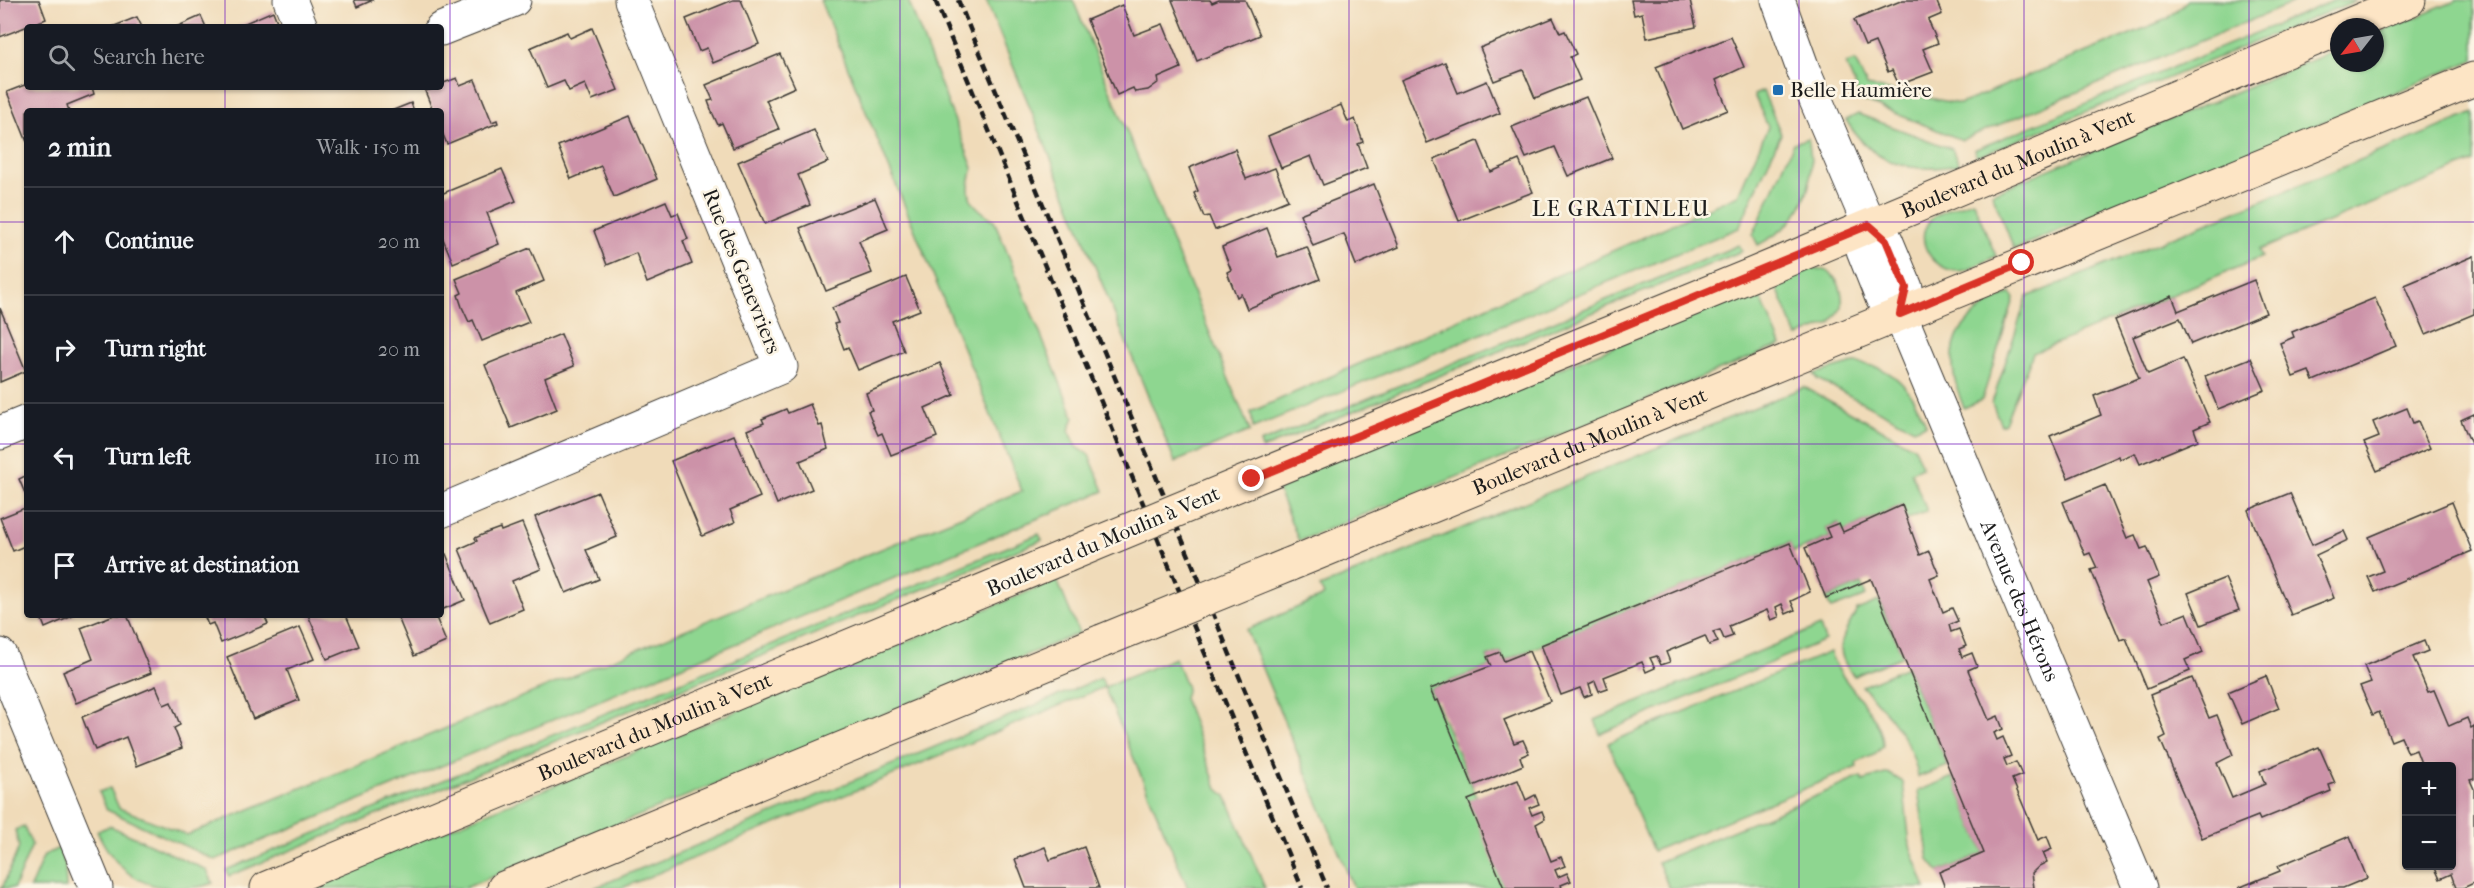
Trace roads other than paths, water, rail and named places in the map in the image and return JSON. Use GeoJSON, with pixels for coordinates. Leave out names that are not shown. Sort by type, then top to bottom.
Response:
{"type":"FeatureCollection","features":[{"type":"Feature","properties":{"kind":"main road"},"geometry":{"type":"LineString","coordinates":[[2366,18],[2409,0]]}},
{"type":"Feature","properties":{"kind":"main road","name":"Boulevard du Moulin à Vent"},"geometry":{"type":"LineString","coordinates":[[267,888],[2330,33]]}},
{"type":"Feature","properties":{"kind":"main road","name":"Boulevard du Moulin à Vent"},"geometry":{"type":"LineString","coordinates":[[504,888],[2474,79]]}},
{"type":"Feature","properties":{"kind":"street"},"geometry":{"type":"LineString","coordinates":[[290,0],[300,24]]}},
{"type":"Feature","properties":{"kind":"street"},"geometry":{"type":"LineString","coordinates":[[444,28],[514,0]]}},
{"type":"Feature","properties":{"kind":"street","name":"Rue des Genevriers"},"geometry":{"type":"LineString","coordinates":[[444,510],[781,367],[631,0]]}},
{"type":"Feature","properties":{"kind":"street"},"geometry":{"type":"LineString","coordinates":[[1778,0],[1808,82],[1869,225],[1886,240],[1906,288],[1900,314]]}},
{"type":"Feature","properties":{"kind":"street","name":"Avenue des Hérons"},"geometry":{"type":"LineString","coordinates":[[1900,314],[2140,888]]}},
{"type":"Feature","properties":{"kind":"street"},"geometry":{"type":"LineString","coordinates":[[0,433],[24,423]]}},
{"type":"Feature","properties":{"kind":"street"},"geometry":{"type":"LineString","coordinates":[[0,655],[96,888]]}},
{"type":"Feature","properties":{"kind":"railway"},"geometry":{"type":"LineString","coordinates":[[935,0],[1302,888]]}},
{"type":"Feature","properties":{"kind":"railway"},"geometry":{"type":"LineString","coordinates":[[958,0],[1327,888]]}},
{"type":"Feature","properties":{"kind":"place","name":"Belle Haumière"},"geometry":{"type":"Point","coordinates":[1778,90]}},
{"type":"Feature","properties":{"kind":"district","name":"LE GRATINLEU"},"geometry":{"type":"Point","coordinates":[1621,209]}}]}
